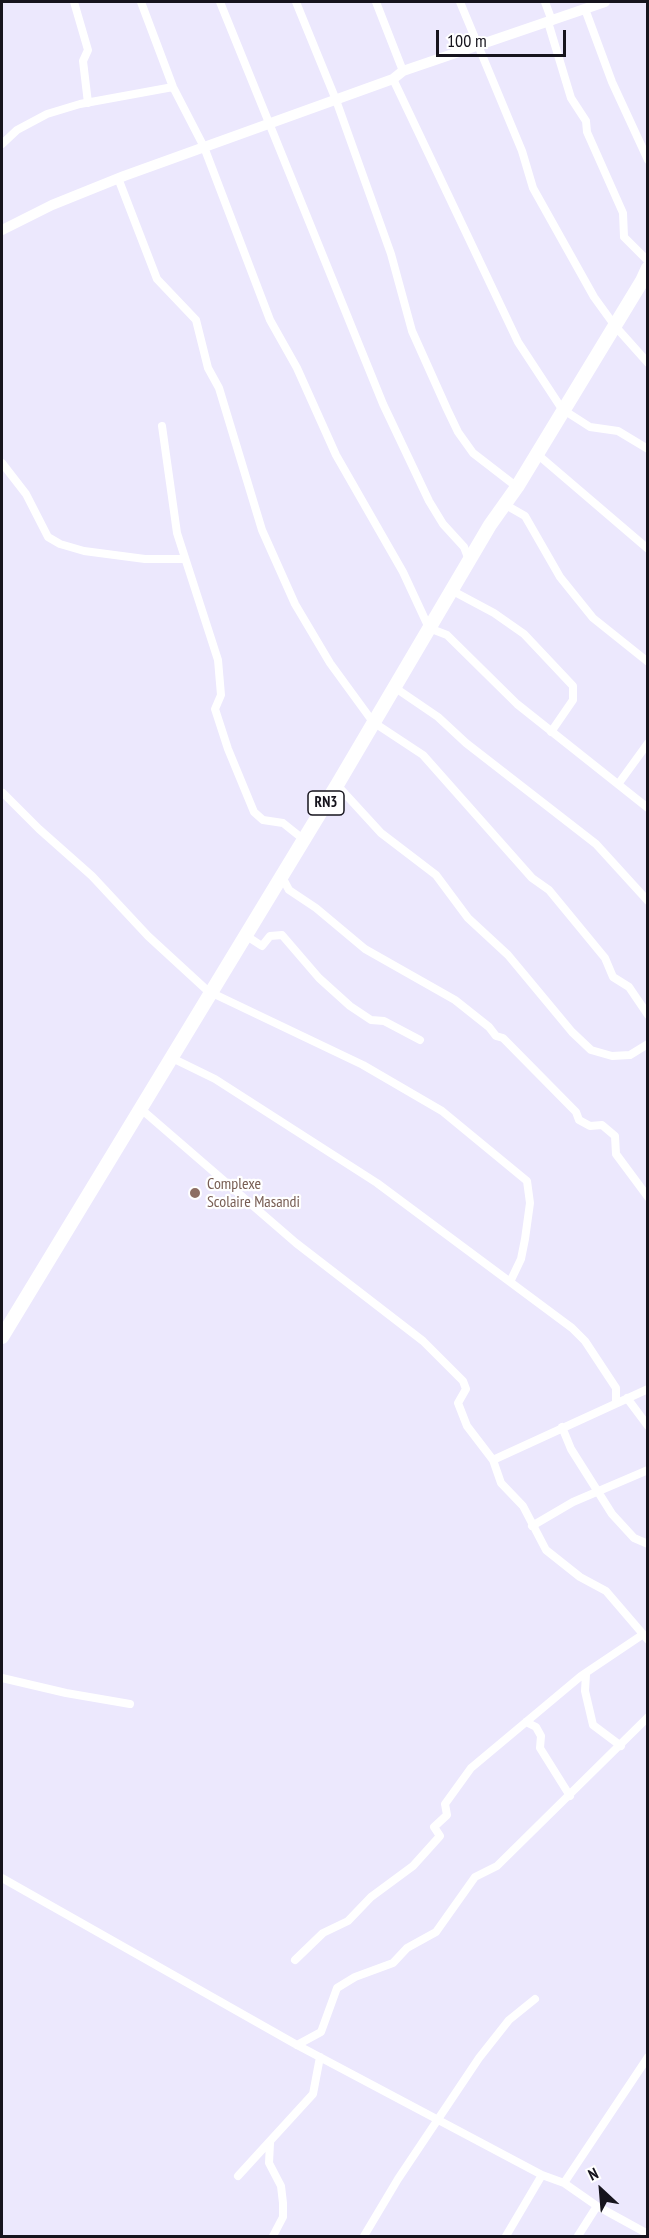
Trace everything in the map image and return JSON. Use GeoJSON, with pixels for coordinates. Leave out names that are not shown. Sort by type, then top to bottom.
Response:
{"type":"FeatureCollection","features":[{"type":"Feature","properties":{"kind":"highway","name":"RN3"},"geometry":{"type":"LineString","coordinates":[[2,1337],[337,785],[451,590],[470,552],[517,487],[562,409],[646,277]]}},
{"type":"Feature","properties":{"kind":"street"},"geometry":{"type":"LineString","coordinates":[[74,2],[88,50],[83,61],[88,103]]}},
{"type":"Feature","properties":{"kind":"street"},"geometry":{"type":"LineString","coordinates":[[141,2],[173,87],[204,147],[270,320],[297,368],[336,455],[403,572],[429,628],[447,635],[517,704],[648,808]]}},
{"type":"Feature","properties":{"kind":"street"},"geometry":{"type":"LineString","coordinates":[[220,2],[383,404],[429,501],[443,524],[470,552]]}},
{"type":"Feature","properties":{"kind":"street"},"geometry":{"type":"LineString","coordinates":[[296,2],[336,100],[399,279],[412,331],[447,409],[458,432],[473,453],[517,487]]}},
{"type":"Feature","properties":{"kind":"street"},"geometry":{"type":"LineString","coordinates":[[376,2],[403,71]]}},
{"type":"Feature","properties":{"kind":"street"},"geometry":{"type":"LineString","coordinates":[[460,2],[522,152],[533,188],[594,297],[615,326],[648,363]]}},
{"type":"Feature","properties":{"kind":"street"},"geometry":{"type":"LineString","coordinates":[[545,2],[571,98],[585,121],[587,132],[623,213],[624,237],[648,261]]}},
{"type":"Feature","properties":{"kind":"street"},"geometry":{"type":"LineString","coordinates":[[2,230],[52,205],[118,178],[393,80],[403,71],[605,2]]}},
{"type":"Feature","properties":{"kind":"street"},"geometry":{"type":"LineString","coordinates":[[585,9],[612,82],[648,160]]}},
{"type":"Feature","properties":{"kind":"street"},"geometry":{"type":"LineString","coordinates":[[393,80],[518,342],[562,409],[590,427],[618,431],[648,449]]}},
{"type":"Feature","properties":{"kind":"street"},"geometry":{"type":"LineString","coordinates":[[2,144],[17,130],[47,114],[88,103],[173,87]]}},
{"type":"Feature","properties":{"kind":"street"},"geometry":{"type":"LineString","coordinates":[[118,178],[157,279],[196,320],[208,368],[219,388],[262,530],[295,604],[330,663],[373,722],[423,755],[532,878],[549,890],[605,958],[613,977],[628,987],[648,1015]]}},
{"type":"Feature","properties":{"kind":"street"},"geometry":{"type":"LineString","coordinates":[[162,426],[177,533],[218,660],[221,695],[215,709],[254,812],[263,820],[283,823],[303,839]]}},
{"type":"Feature","properties":{"kind":"street"},"geometry":{"type":"LineString","coordinates":[[537,454],[648,549]]}},
{"type":"Feature","properties":{"kind":"street"},"geometry":{"type":"LineString","coordinates":[[2,463],[26,494],[48,537],[60,544],[84,551],[145,559],[185,559]]}},
{"type":"Feature","properties":{"kind":"street"},"geometry":{"type":"LineString","coordinates":[[504,504],[525,516],[560,577],[592,618],[648,662]]}},
{"type":"Feature","properties":{"kind":"street"},"geometry":{"type":"LineString","coordinates":[[451,590],[494,613],[524,634],[573,686],[573,700],[551,732]]}},
{"type":"Feature","properties":{"kind":"street"},"geometry":{"type":"LineString","coordinates":[[421,612],[436,616]]}},
{"type":"Feature","properties":{"kind":"street"},"geometry":{"type":"LineString","coordinates":[[394,687],[438,717],[466,743],[596,844],[646,896]]}},
{"type":"Feature","properties":{"kind":"street"},"geometry":{"type":"LineString","coordinates":[[619,783],[648,743]]}},
{"type":"Feature","properties":{"kind":"street"},"geometry":{"type":"LineString","coordinates":[[337,785],[381,833],[436,875],[468,918],[508,955],[572,1032],[591,1050],[612,1056],[630,1055],[648,1044]]}},
{"type":"Feature","properties":{"kind":"street"},"geometry":{"type":"LineString","coordinates":[[3,793],[92,876],[148,936],[210,993],[363,1065],[442,1111],[527,1181],[530,1203],[525,1239],[521,1259],[510,1282]]}},
{"type":"Feature","properties":{"kind":"street"},"geometry":{"type":"LineString","coordinates":[[281,875],[289,890],[316,908],[365,949],[455,1000],[489,1027],[496,1036],[503,1038],[576,1112],[579,1120],[590,1126],[602,1125],[615,1136],[615,1154],[648,1197]]}},
{"type":"Feature","properties":{"kind":"street"},"geometry":{"type":"LineString","coordinates":[[271,892],[289,890]]}},
{"type":"Feature","properties":{"kind":"street"},"geometry":{"type":"LineString","coordinates":[[245,935],[262,946],[270,936],[282,935],[319,978],[350,1006],[371,1020],[384,1021],[420,1040]]}},
{"type":"Feature","properties":{"kind":"street"},"geometry":{"type":"LineString","coordinates":[[172,1058],[215,1080],[377,1183],[510,1282],[585,1341],[616,1388],[616,1403]]}},
{"type":"Feature","properties":{"kind":"street"},"geometry":{"type":"LineString","coordinates":[[141,1109],[296,1243],[423,1341],[464,1381],[466,1389],[458,1402],[459,1410],[467,1426],[493,1460],[501,1483],[523,1506],[546,1550],[580,1577],[606,1591],[645,1637],[586,1674],[471,1768],[445,1804],[447,1815],[434,1827],[440,1836],[414,1866],[371,1897],[348,1921],[323,1933],[295,1960]]}},
{"type":"Feature","properties":{"kind":"street"},"geometry":{"type":"LineString","coordinates":[[493,1460],[648,1389]]}},
{"type":"Feature","properties":{"kind":"street"},"geometry":{"type":"LineString","coordinates":[[627,1398],[648,1426]]}},
{"type":"Feature","properties":{"kind":"street"},"geometry":{"type":"LineString","coordinates":[[562,1427],[571,1449],[612,1514],[634,1538],[648,1544]]}},
{"type":"Feature","properties":{"kind":"street"},"geometry":{"type":"LineString","coordinates":[[532,1526],[573,1502],[648,1470]]}},
{"type":"Feature","properties":{"kind":"street"},"geometry":{"type":"LineString","coordinates":[[586,1674],[585,1691],[593,1725],[621,1746]]}},
{"type":"Feature","properties":{"kind":"street"},"geometry":{"type":"LineString","coordinates":[[2,1678],[66,1693],[130,1704]]}},
{"type":"Feature","properties":{"kind":"street"},"geometry":{"type":"LineString","coordinates":[[297,2045],[321,2032],[337,1988],[355,1977],[393,1964],[407,1948],[436,1932],[475,1877],[497,1866],[648,1717]]}},
{"type":"Feature","properties":{"kind":"street"},"geometry":{"type":"LineString","coordinates":[[526,1722],[536,1727],[541,1736],[540,1748],[570,1796]]}},
{"type":"Feature","properties":{"kind":"street"},"geometry":{"type":"LineString","coordinates":[[2,1878],[297,2045],[542,2175],[564,2183],[597,2206],[648,2234]]}},
{"type":"Feature","properties":{"kind":"street"},"geometry":{"type":"LineString","coordinates":[[364,2236],[398,2179],[479,2058],[509,2020],[535,1999]]}},
{"type":"Feature","properties":{"kind":"street"},"geometry":{"type":"LineString","coordinates":[[238,2176],[313,2094],[320,2057]]}},
{"type":"Feature","properties":{"kind":"street"},"geometry":{"type":"LineString","coordinates":[[564,2183],[648,2057]]}},
{"type":"Feature","properties":{"kind":"street"},"geometry":{"type":"LineString","coordinates":[[270,2142],[269,2163],[281,2187],[283,2203],[283,2217],[273,2236]]}},
{"type":"Feature","properties":{"kind":"street"},"geometry":{"type":"LineString","coordinates":[[506,2236],[542,2175]]}},
{"type":"Feature","properties":{"kind":"street"},"geometry":{"type":"LineString","coordinates":[[578,2236],[597,2206]]}},
{"type":"Feature","properties":{"kind":"place","name":"Complexe Scolaire Masandi"},"geometry":{"type":"Point","coordinates":[195,1193]}}]}
